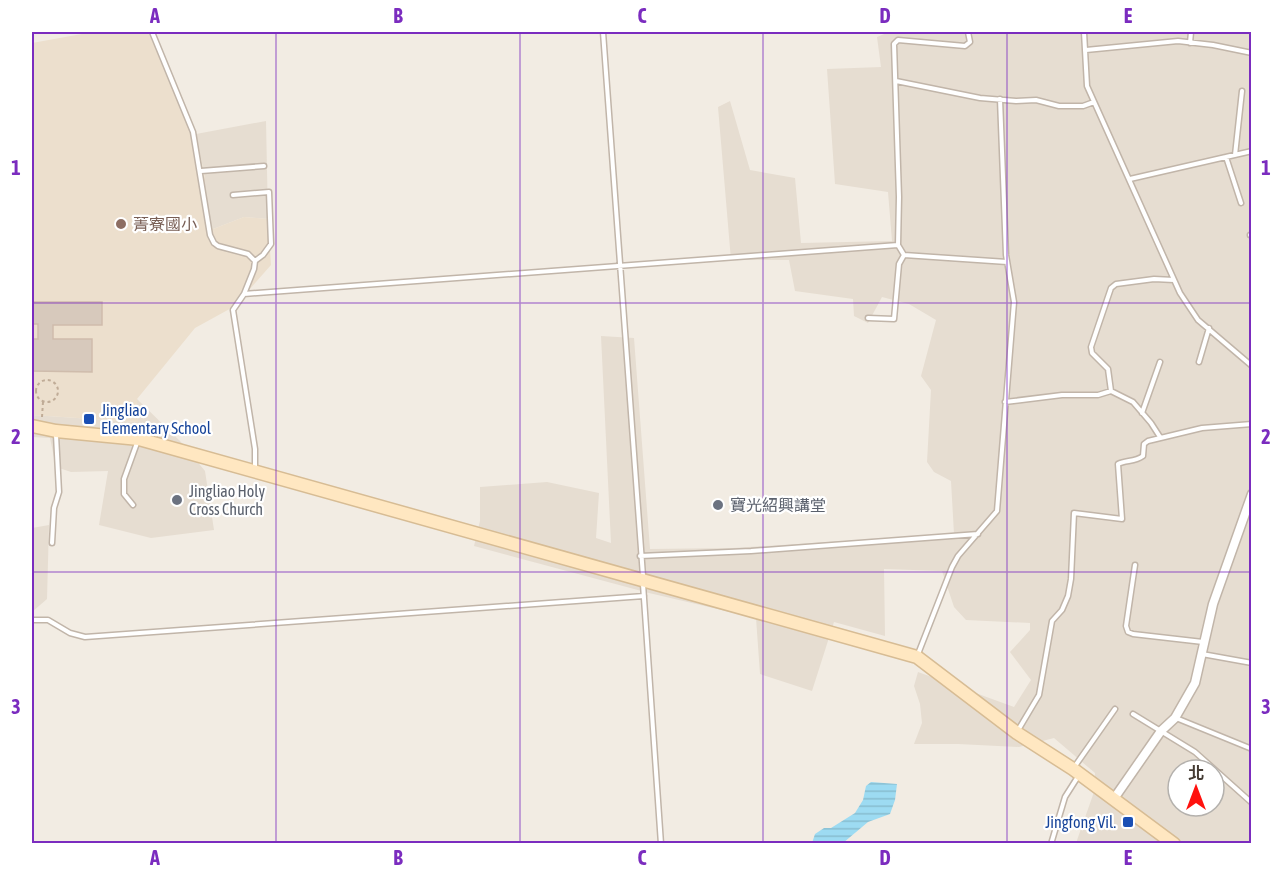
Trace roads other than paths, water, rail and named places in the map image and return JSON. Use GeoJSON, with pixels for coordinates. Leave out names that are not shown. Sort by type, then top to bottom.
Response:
{"type":"FeatureCollection","features":[{"type":"Feature","properties":{"kind":"street"},"geometry":{"type":"LineString","coordinates":[[36,427],[139,439],[917,657],[1017,733],[1077,772],[1174,843]]}},
{"type":"Feature","properties":{"kind":"street"},"geometry":{"type":"LineString","coordinates":[[1113,800],[1161,731],[1175,718],[1195,683],[1213,604],[1251,494]]}},
{"type":"Feature","properties":{"kind":"lane"},"geometry":{"type":"LineString","coordinates":[[152,32],[193,132],[210,235],[218,246],[248,254],[255,261]]}},
{"type":"Feature","properties":{"kind":"lane"},"geometry":{"type":"LineString","coordinates":[[603,32],[661,843]]}},
{"type":"Feature","properties":{"kind":"lane"},"geometry":{"type":"LineString","coordinates":[[904,255],[898,245],[899,197],[894,44],[898,39],[965,46],[970,42],[969,32]]}},
{"type":"Feature","properties":{"kind":"lane"},"geometry":{"type":"LineString","coordinates":[[1084,32],[1087,86],[1174,280],[1198,320],[1251,366]]}},
{"type":"Feature","properties":{"kind":"lane"},"geometry":{"type":"LineString","coordinates":[[1190,43],[1191,32]]}},
{"type":"Feature","properties":{"kind":"lane"},"geometry":{"type":"LineString","coordinates":[[1086,50],[1178,41],[1251,53]]}},
{"type":"Feature","properties":{"kind":"lane"},"geometry":{"type":"LineString","coordinates":[[896,81],[980,98],[1036,100],[1059,106],[1083,106],[1094,102]]}},
{"type":"Feature","properties":{"kind":"lane"},"geometry":{"type":"LineString","coordinates":[[1235,155],[1242,91]]}},
{"type":"Feature","properties":{"kind":"lane"},"geometry":{"type":"LineString","coordinates":[[917,657],[958,556],[997,511],[1014,302],[1007,262],[1000,99]]}},
{"type":"Feature","properties":{"kind":"lane"},"geometry":{"type":"LineString","coordinates":[[1130,179],[1251,151]]}},
{"type":"Feature","properties":{"kind":"lane"},"geometry":{"type":"LineString","coordinates":[[1226,157],[1241,203]]}},
{"type":"Feature","properties":{"kind":"lane"},"geometry":{"type":"LineString","coordinates":[[201,171],[264,166]]}},
{"type":"Feature","properties":{"kind":"lane"},"geometry":{"type":"LineString","coordinates":[[233,195],[269,192],[271,244],[264,255],[255,261],[244,294],[232,310],[255,450],[255,471]]}},
{"type":"Feature","properties":{"kind":"lane"},"geometry":{"type":"LineString","coordinates":[[244,294],[898,245]]}},
{"type":"Feature","properties":{"kind":"lane"},"geometry":{"type":"LineString","coordinates":[[904,255],[1007,262]]}},
{"type":"Feature","properties":{"kind":"lane"},"geometry":{"type":"LineString","coordinates":[[868,318],[894,319],[899,264],[904,255]]}},
{"type":"Feature","properties":{"kind":"lane"},"geometry":{"type":"LineString","coordinates":[[1111,391],[1108,369],[1092,354],[1091,347],[1111,288],[1116,284],[1154,279],[1174,280]]}},
{"type":"Feature","properties":{"kind":"lane"},"geometry":{"type":"LineString","coordinates":[[1199,362],[1209,328]]}},
{"type":"Feature","properties":{"kind":"lane"},"geometry":{"type":"LineString","coordinates":[[1142,413],[1160,362]]}},
{"type":"Feature","properties":{"kind":"lane"},"geometry":{"type":"LineString","coordinates":[[1005,402],[1062,394],[1098,395],[1111,391],[1133,402],[1160,437]]}},
{"type":"Feature","properties":{"kind":"lane"},"geometry":{"type":"LineString","coordinates":[[1017,733],[1040,695],[1052,621],[1062,610],[1068,596],[1074,513],[1122,519],[1118,464],[1143,456],[1144,444],[1148,441],[1202,428],[1251,424]]}},
{"type":"Feature","properties":{"kind":"lane"},"geometry":{"type":"LineString","coordinates":[[52,543],[54,508],[59,492],[56,431]]}},
{"type":"Feature","properties":{"kind":"lane"},"geometry":{"type":"LineString","coordinates":[[133,505],[124,494],[124,479],[139,439]]}},
{"type":"Feature","properties":{"kind":"lane"},"geometry":{"type":"LineString","coordinates":[[640,556],[751,551],[978,534]]}},
{"type":"Feature","properties":{"kind":"lane"},"geometry":{"type":"LineString","coordinates":[[1135,565],[1125,626],[1128,632],[1204,643]]}},
{"type":"Feature","properties":{"kind":"lane"},"geometry":{"type":"LineString","coordinates":[[32,620],[48,620],[70,633],[85,637],[644,596]]}},
{"type":"Feature","properties":{"kind":"lane"},"geometry":{"type":"LineString","coordinates":[[1201,654],[1251,663]]}},
{"type":"Feature","properties":{"kind":"lane"},"geometry":{"type":"LineString","coordinates":[[1051,843],[1065,797],[1114,709]]}},
{"type":"Feature","properties":{"kind":"lane"},"geometry":{"type":"LineString","coordinates":[[1133,714],[1195,752],[1251,803]]}},
{"type":"Feature","properties":{"kind":"lane"},"geometry":{"type":"LineString","coordinates":[[1175,718],[1251,749]]}},
{"type":"Feature","properties":{"kind":"water"},"geometry":{"type":"Polygon","coordinates":[[[871,782],[897,784],[890,814],[868,822],[843,843],[812,843],[815,834],[824,828],[831,828],[855,813],[863,800],[866,786],[871,782]]]}},
{"type":"Feature","properties":{"kind":"place","name":"菁寮國小"},"geometry":{"type":"Point","coordinates":[121,224]}},
{"type":"Feature","properties":{"kind":"place","name":"Jingliao Elementary School"},"geometry":{"type":"Point","coordinates":[89,419]}},
{"type":"Feature","properties":{"kind":"place","name":"Jingliao Holy Cross Church"},"geometry":{"type":"Point","coordinates":[177,500]}},
{"type":"Feature","properties":{"kind":"place","name":"寶光紹興講堂"},"geometry":{"type":"Point","coordinates":[718,505]}},
{"type":"Feature","properties":{"kind":"place","name":"Jingfong Vil."},"geometry":{"type":"Point","coordinates":[1128,822]}}]}
